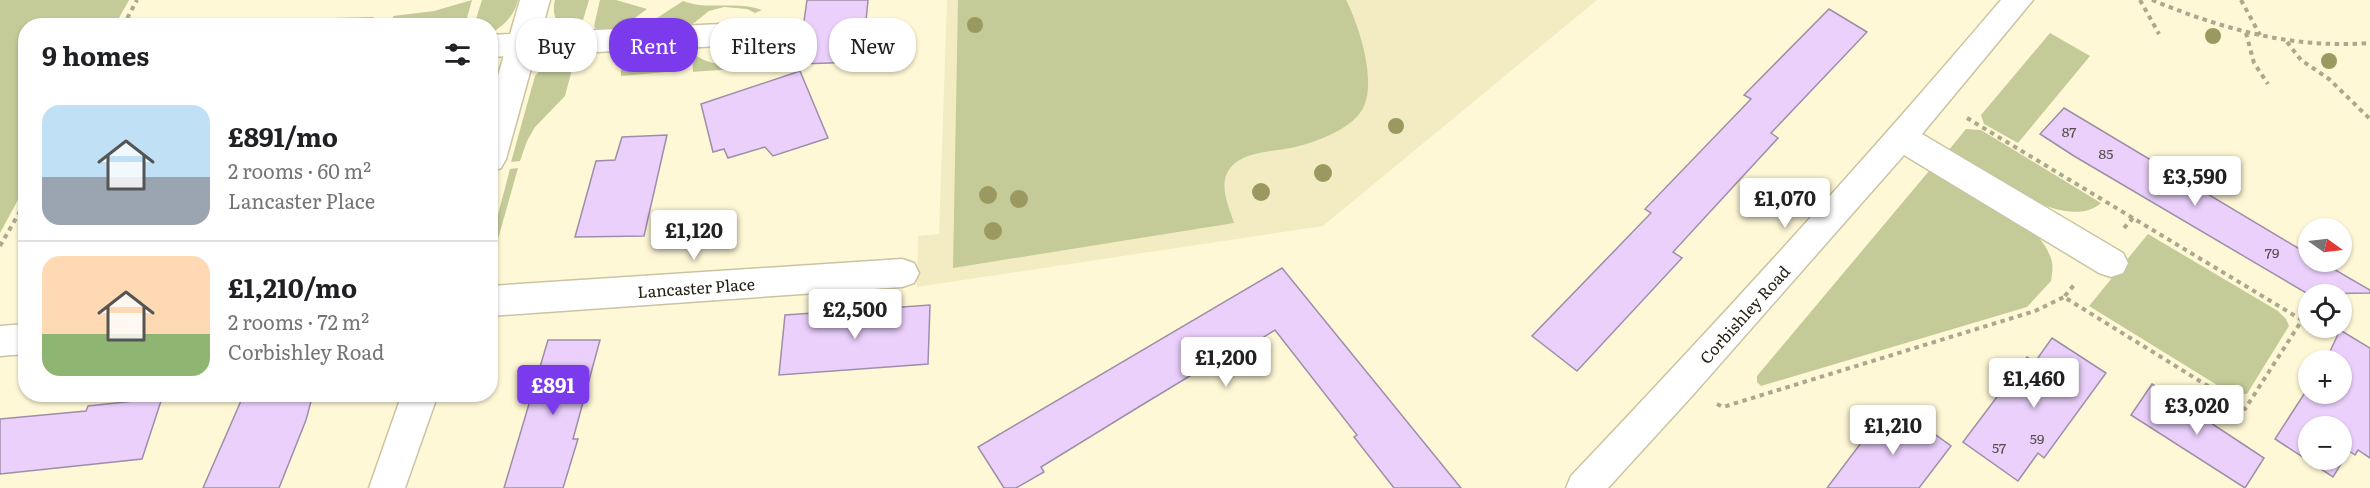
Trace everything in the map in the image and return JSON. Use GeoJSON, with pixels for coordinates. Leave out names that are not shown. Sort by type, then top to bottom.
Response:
{"type":"FeatureCollection","features":[{"type":"Feature","properties":{"kind":"street"},"geometry":{"type":"LineString","coordinates":[[530,18],[535,0]]}},
{"type":"Feature","properties":{"kind":"street","name":"Corbishley Road"},"geometry":{"type":"LineString","coordinates":[[1584,488],[1680,385],[1901,137],[2018,0]]}},
{"type":"Feature","properties":{"kind":"street"},"geometry":{"type":"LineString","coordinates":[[597,41],[710,36]]}},
{"type":"Feature","properties":{"kind":"street"},"geometry":{"type":"LineString","coordinates":[[498,46],[516,45]]}},
{"type":"Feature","properties":{"kind":"street"},"geometry":{"type":"LineString","coordinates":[[498,131],[516,69]]}},
{"type":"Feature","properties":{"kind":"street"},"geometry":{"type":"LineString","coordinates":[[1901,137],[2110,263]]}},
{"type":"Feature","properties":{"kind":"street","name":"Lancaster Place"},"geometry":{"type":"LineString","coordinates":[[498,300],[902,273]]}},
{"type":"Feature","properties":{"kind":"street"},"geometry":{"type":"LineString","coordinates":[[0,341],[18,340]]}},
{"type":"Feature","properties":{"kind":"street"},"geometry":{"type":"LineString","coordinates":[[387,488],[417,402]]}},
{"type":"Feature","properties":{"kind":"path"},"geometry":{"type":"LineString","coordinates":[[127,18],[137,0]]}},
{"type":"Feature","properties":{"kind":"path"},"geometry":{"type":"LineString","coordinates":[[2140,0],[2159,34]]}},
{"type":"Feature","properties":{"kind":"path"},"geometry":{"type":"LineString","coordinates":[[2152,0],[2209,24],[2287,42],[2330,46],[2370,43]]}},
{"type":"Feature","properties":{"kind":"path"},"geometry":{"type":"LineString","coordinates":[[2241,0],[2261,36]]}},
{"type":"Feature","properties":{"kind":"path"},"geometry":{"type":"LineString","coordinates":[[2246,33],[2254,63],[2268,84]]}},
{"type":"Feature","properties":{"kind":"path"},"geometry":{"type":"LineString","coordinates":[[2287,42],[2301,60],[2329,79],[2370,118]]}},
{"type":"Feature","properties":{"kind":"path"},"geometry":{"type":"LineString","coordinates":[[0,246],[18,215]]}},
{"type":"Feature","properties":{"kind":"path"},"geometry":{"type":"LineString","coordinates":[[1680,385],[1723,407],[2035,311],[2064,297]]}},
{"type":"Feature","properties":{"kind":"shaded area"},"geometry":{"type":"Polygon","coordinates":[[[947,0],[1597,0],[1323,226],[917,287],[918,236],[939,234],[947,0]]]}},
{"type":"Feature","properties":{"kind":"green space"},"geometry":{"type":"Polygon","coordinates":[[[0,0],[129,0],[119,18],[18,18],[18,200],[0,233],[0,0]]]}},
{"type":"Feature","properties":{"kind":"green space"},"geometry":{"type":"Polygon","coordinates":[[[472,0],[467,18],[393,18],[393,16],[434,11],[472,0]]]}},
{"type":"Feature","properties":{"kind":"green space"},"geometry":{"type":"Polygon","coordinates":[[[482,0],[518,0],[508,20],[498,29],[498,18],[476,18],[482,0]]]}},
{"type":"Feature","properties":{"kind":"green space"},"geometry":{"type":"Polygon","coordinates":[[[555,0],[589,0],[584,18],[556,18],[555,0]]]}},
{"type":"Feature","properties":{"kind":"green space"},"geometry":{"type":"Polygon","coordinates":[[[600,0],[616,0],[647,9],[635,18],[609,18],[609,31],[597,31],[596,18],[600,0]]]}},
{"type":"Feature","properties":{"kind":"green space"},"geometry":{"type":"Polygon","coordinates":[[[958,0],[1346,0],[1365,54],[1368,85],[1366,99],[1362,110],[1349,124],[1330,135],[1300,146],[1251,155],[1236,162],[1227,174],[1224,188],[1234,223],[953,268],[958,0]]]}},
{"type":"Feature","properties":{"kind":"green space"},"geometry":{"type":"Polygon","coordinates":[[[683,1],[703,5],[752,7],[762,10],[755,13],[747,9],[724,7],[709,11],[698,20],[657,18],[683,1]]]}},
{"type":"Feature","properties":{"kind":"green space"},"geometry":{"type":"Polygon","coordinates":[[[2050,33],[2090,56],[2018,143],[1984,124],[1981,115],[2050,33]]]}},
{"type":"Feature","properties":{"kind":"green space"},"geometry":{"type":"Polygon","coordinates":[[[698,56],[710,62],[710,71],[698,72],[698,56]]]}},
{"type":"Feature","properties":{"kind":"green space"},"geometry":{"type":"Polygon","coordinates":[[[539,72],[571,72],[565,96],[535,127],[520,161],[511,162],[535,76],[539,72]]]}},
{"type":"Feature","properties":{"kind":"green space"},"geometry":{"type":"Polygon","coordinates":[[[621,72],[666,72],[621,76],[621,72]]]}},
{"type":"Feature","properties":{"kind":"green space"},"geometry":{"type":"Polygon","coordinates":[[[1966,129],[1981,130],[2101,203],[2086,211],[2067,211],[2046,206],[2001,185],[1948,151],[1966,129]]]}},
{"type":"Feature","properties":{"kind":"green space"},"geometry":{"type":"Polygon","coordinates":[[[1934,165],[2002,206],[2034,232],[2052,262],[2051,281],[2027,307],[1761,386],[1757,382],[1757,376],[1934,165]]]}},
{"type":"Feature","properties":{"kind":"green space"},"geometry":{"type":"Polygon","coordinates":[[[518,168],[498,239],[498,214],[510,169],[518,168]]]}},
{"type":"Feature","properties":{"kind":"green space"},"geometry":{"type":"Polygon","coordinates":[[[2148,234],[2278,311],[2286,319],[2289,326],[2247,394],[2230,393],[2089,306],[2148,234]]]}},
{"type":"Feature","properties":{"kind":"building"},"geometry":{"type":"Polygon","coordinates":[[[807,0],[868,0],[866,18],[829,18],[829,63],[817,63],[817,18],[804,18],[807,0]]]}},
{"type":"Feature","properties":{"kind":"building"},"geometry":{"type":"Polygon","coordinates":[[[1829,9],[1867,32],[1771,133],[1778,138],[1673,252],[1682,258],[1577,371],[1532,336],[1651,213],[1645,209],[1751,99],[1744,95],[1829,9]]]}},
{"type":"Feature","properties":{"kind":"building"},"geometry":{"type":"Polygon","coordinates":[[[800,72],[828,138],[773,156],[765,147],[728,158],[724,149],[713,152],[701,104],[800,72]]]}},
{"type":"Feature","properties":{"kind":"building"},"geometry":{"type":"Polygon","coordinates":[[[2064,108],[2298,248],[2298,272],[2339,272],[2370,290],[2370,293],[2352,293],[2352,284],[2298,284],[2298,288],[2040,134],[2064,108]]]}},
{"type":"Feature","properties":{"kind":"building"},"geometry":{"type":"Polygon","coordinates":[[[667,135],[644,236],[575,237],[596,161],[615,160],[622,137],[667,135]]]}},
{"type":"Feature","properties":{"kind":"building"},"geometry":{"type":"Polygon","coordinates":[[[1282,268],[1461,488],[1394,488],[1354,437],[1357,435],[1275,330],[1229,359],[1226,354],[1041,467],[1044,472],[1016,488],[1004,488],[978,447],[1282,268]]]}},
{"type":"Feature","properties":{"kind":"building"},"geometry":{"type":"Polygon","coordinates":[[[930,305],[928,364],[779,375],[785,315],[930,305]]]}},
{"type":"Feature","properties":{"kind":"building"},"geometry":{"type":"Polygon","coordinates":[[[2352,337],[2370,348],[2370,458],[2358,450],[2355,455],[2352,453],[2352,416],[2298,416],[2298,454],[2275,439],[2298,403],[2352,404],[2352,350],[2331,350],[2336,338],[2352,337]]]}},
{"type":"Feature","properties":{"kind":"building"},"geometry":{"type":"Polygon","coordinates":[[[2052,338],[2106,373],[2044,458],[2038,453],[2018,481],[1963,442],[2027,357],[2035,362],[2052,338]]]}},
{"type":"Feature","properties":{"kind":"building"},"geometry":{"type":"Polygon","coordinates":[[[548,340],[600,340],[573,439],[578,439],[563,488],[504,488],[548,340]]]}},
{"type":"Feature","properties":{"kind":"building"},"geometry":{"type":"Polygon","coordinates":[[[2152,384],[2264,458],[2245,488],[2131,415],[2152,384]]]}},
{"type":"Feature","properties":{"kind":"building"},"geometry":{"type":"Polygon","coordinates":[[[125,402],[161,402],[142,459],[0,474],[0,419],[86,411],[88,406],[125,402]]]}},
{"type":"Feature","properties":{"kind":"building"},"geometry":{"type":"Polygon","coordinates":[[[241,402],[311,402],[279,488],[203,488],[241,402]]]}},
{"type":"Feature","properties":{"kind":"building"},"geometry":{"type":"Polygon","coordinates":[[[1897,407],[1951,446],[1919,488],[1827,488],[1873,427],[1878,431],[1897,407]]]}},
{"type":"Feature","properties":{"kind":"building"},"geometry":{"type":"Polygon","coordinates":[[[2322,470],[2337,470],[2333,477],[2322,470]]]}}]}
